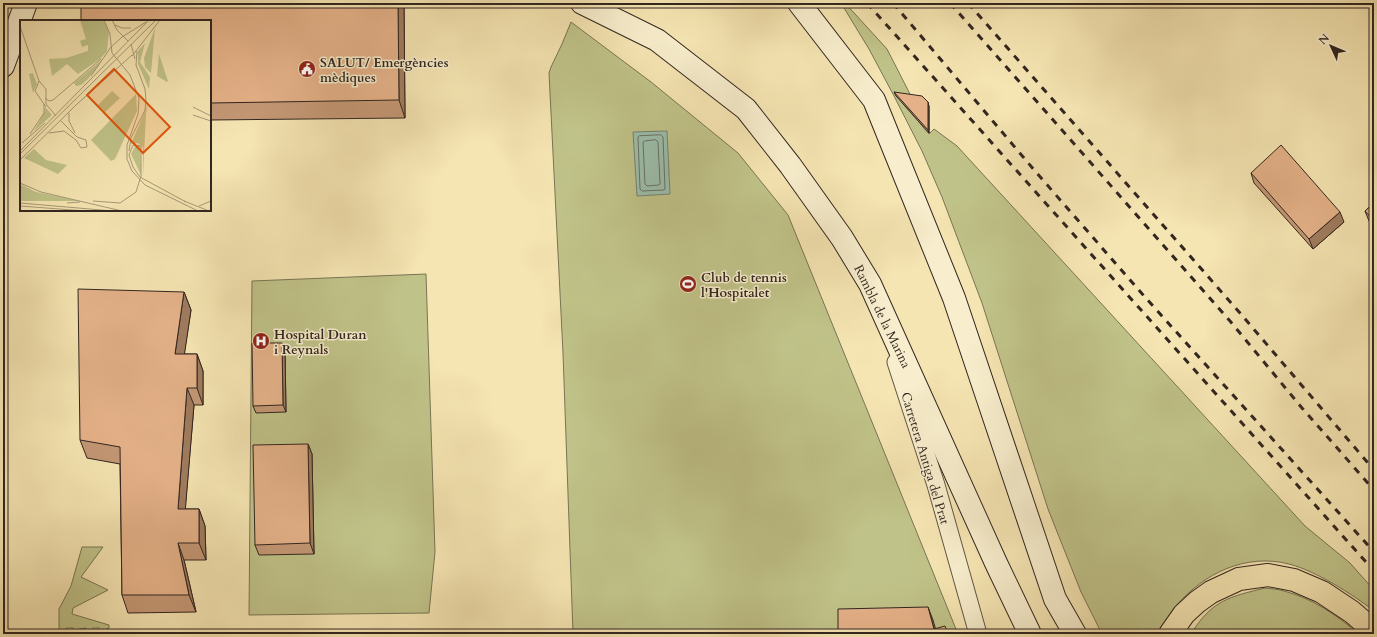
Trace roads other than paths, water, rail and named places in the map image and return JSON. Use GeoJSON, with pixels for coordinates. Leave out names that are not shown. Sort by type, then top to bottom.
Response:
{"type":"FeatureCollection","features":[{"type":"Feature","properties":{"kind":"highway"},"geometry":{"type":"LineString","coordinates":[[1170,634],[1184,614],[1211,592],[1239,579],[1268,575],[1294,580],[1322,592],[1352,612],[1374,631]]}},
{"type":"Feature","properties":{"kind":"street"},"geometry":{"type":"LineString","coordinates":[[3,65],[12,3]]}},
{"type":"Feature","properties":{"kind":"street"},"geometry":{"type":"LineString","coordinates":[[3,65],[26,3]]}},
{"type":"Feature","properties":{"kind":"street","name":"Rambla de la Marina"},"geometry":{"type":"LineString","coordinates":[[582,3],[657,40],[746,109],[790,166],[842,238],[870,284],[996,563],[1030,634]]}},
{"type":"Feature","properties":{"kind":"street"},"geometry":{"type":"LineString","coordinates":[[799,3],[874,100],[954,298],[1055,600],[1075,634]]}},
{"type":"Feature","properties":{"kind":"street","name":"Carretera Antiga del Prat"},"geometry":{"type":"LineString","coordinates":[[870,284],[936,485],[978,634]]}},
{"type":"Feature","properties":{"kind":"water"},"geometry":{"type":"Polygon","coordinates":[[[667,131],[670,194],[637,196],[633,132],[667,131]]]}},
{"type":"Feature","properties":{"kind":"railway"},"geometry":{"type":"LineString","coordinates":[[867,3],[1374,571]]}},
{"type":"Feature","properties":{"kind":"railway"},"geometry":{"type":"LineString","coordinates":[[893,3],[1035,171],[1144,296],[1374,552]]}},
{"type":"Feature","properties":{"kind":"railway"},"geometry":{"type":"LineString","coordinates":[[950,3],[1230,321],[1302,408],[1374,490]]}},
{"type":"Feature","properties":{"kind":"railway"},"geometry":{"type":"LineString","coordinates":[[968,3],[1240,313],[1374,470]]}},
{"type":"Feature","properties":{"kind":"place","name":"SALUT/ Emergències mèdiques"},"geometry":{"type":"Point","coordinates":[307,69]}},
{"type":"Feature","properties":{"kind":"place","name":"Club de tennis l'Hospitalet"},"geometry":{"type":"Point","coordinates":[688,284]}},
{"type":"Feature","properties":{"kind":"place","name":"Hospital Duran i Reynals"},"geometry":{"type":"Point","coordinates":[261,341]}}]}
